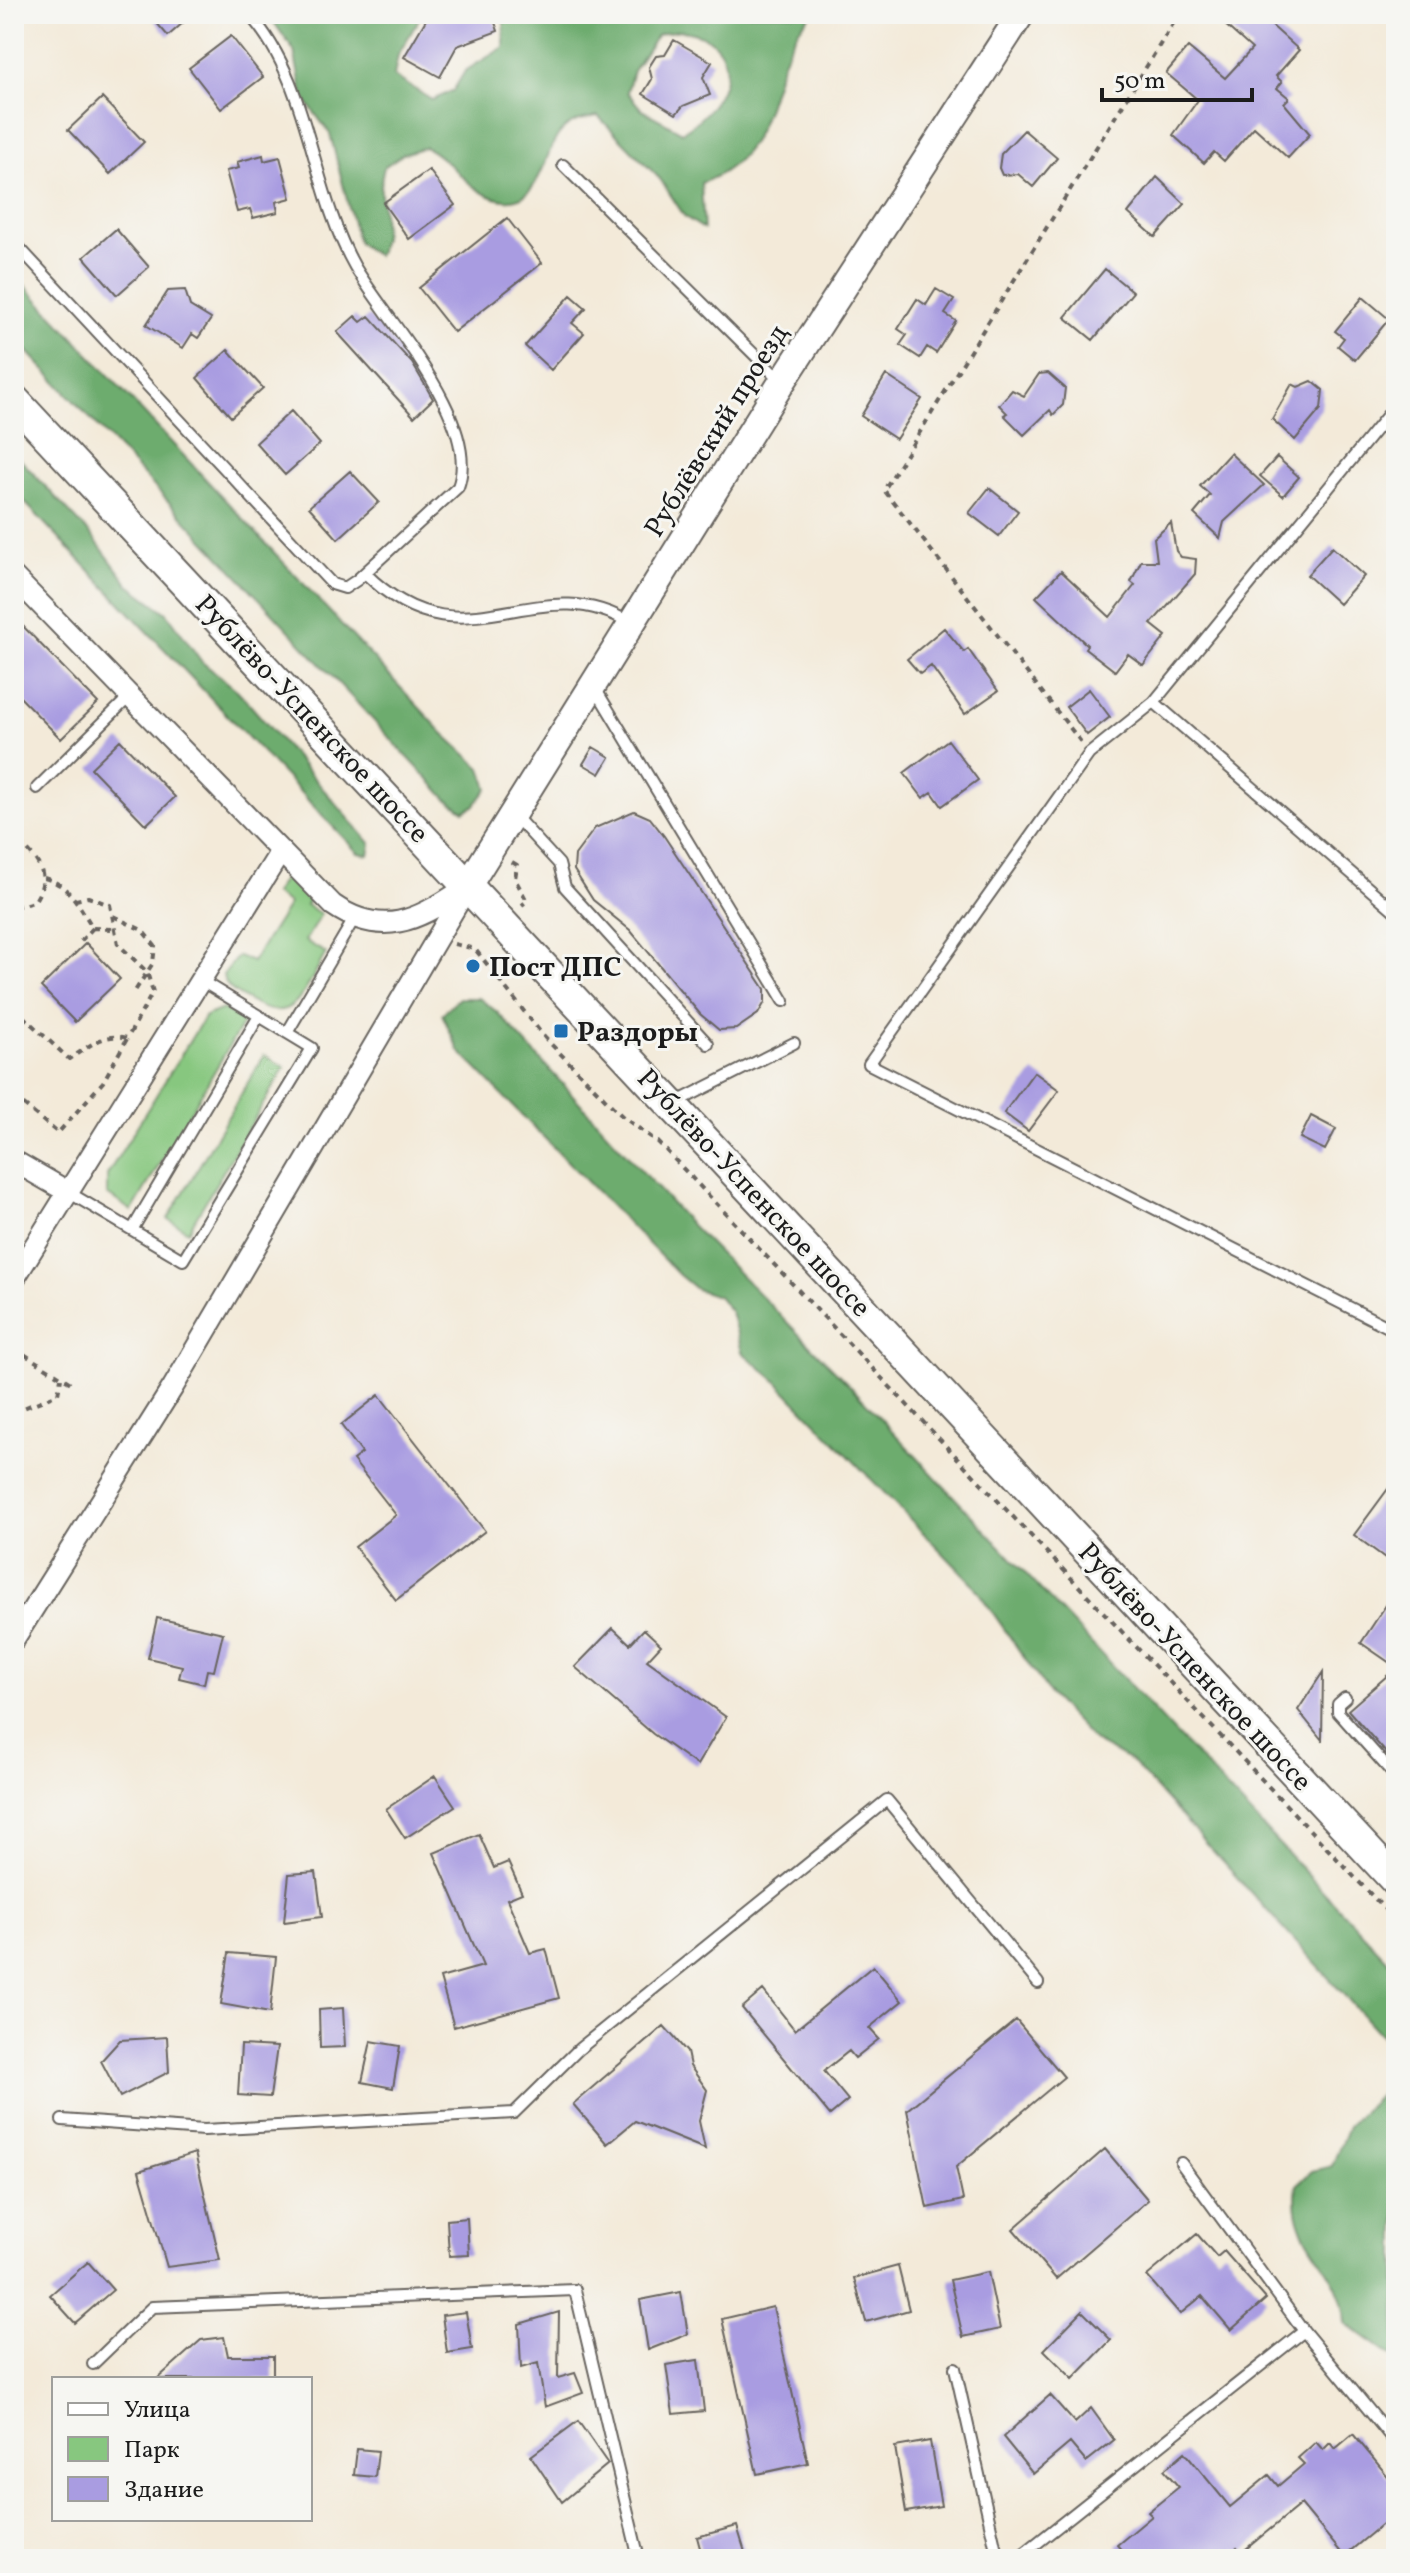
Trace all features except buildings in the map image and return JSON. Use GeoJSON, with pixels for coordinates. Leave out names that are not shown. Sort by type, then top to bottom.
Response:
{"type":"FeatureCollection","features":[{"type":"Feature","properties":{"kind":"main road","name":"Рублёво-Успенское шоссе"},"geometry":{"type":"LineString","coordinates":[[14,400],[1390,1871]]}},
{"type":"Feature","properties":{"kind":"street","name":"Рублёвский проезд"},"geometry":{"type":"LineString","coordinates":[[469,884],[782,382],[1021,14]]}},
{"type":"Feature","properties":{"kind":"street"},"geometry":{"type":"LineString","coordinates":[[14,577],[333,905],[354,919],[378,925],[411,920],[441,905],[469,884]]}},
{"type":"Feature","properties":{"kind":"street"},"geometry":{"type":"LineString","coordinates":[[14,1279],[281,851]]}},
{"type":"Feature","properties":{"kind":"street"},"geometry":{"type":"LineString","coordinates":[[14,1639],[173,1387],[469,884]]}},
{"type":"Feature","properties":{"kind":"street"},"geometry":{"type":"LineString","coordinates":[[14,1161],[68,1192]]}},
{"type":"Feature","properties":{"kind":"lane"},"geometry":{"type":"LineString","coordinates":[[14,242],[332,584],[345,588],[365,573],[458,487],[464,472],[462,450],[428,372],[350,257],[281,65],[249,14]]}},
{"type":"Feature","properties":{"kind":"lane"},"geometry":{"type":"LineString","coordinates":[[563,165],[782,382]]}},
{"type":"Feature","properties":{"kind":"lane"},"geometry":{"type":"LineString","coordinates":[[1396,405],[1154,702],[1089,754],[869,1064],[1396,1331]]}},
{"type":"Feature","properties":{"kind":"lane"},"geometry":{"type":"LineString","coordinates":[[365,573],[382,590],[425,614],[482,617],[546,604],[584,605],[596,606],[631,624]]}},
{"type":"Feature","properties":{"kind":"lane"},"geometry":{"type":"LineString","coordinates":[[593,685],[784,1001]]}},
{"type":"Feature","properties":{"kind":"lane"},"geometry":{"type":"LineString","coordinates":[[37,788],[130,696]]}},
{"type":"Feature","properties":{"kind":"lane"},"geometry":{"type":"LineString","coordinates":[[1154,702],[1396,912]]}},
{"type":"Feature","properties":{"kind":"lane"},"geometry":{"type":"LineString","coordinates":[[513,814],[559,864],[565,887],[708,1044]]}},
{"type":"Feature","properties":{"kind":"lane"},"geometry":{"type":"LineString","coordinates":[[287,1033],[354,919]]}},
{"type":"Feature","properties":{"kind":"lane"},"geometry":{"type":"LineString","coordinates":[[68,1192],[183,1260],[312,1048],[200,980]]}},
{"type":"Feature","properties":{"kind":"lane"},"geometry":{"type":"LineString","coordinates":[[132,1230],[259,1016]]}},
{"type":"Feature","properties":{"kind":"lane"},"geometry":{"type":"LineString","coordinates":[[673,1103],[794,1043]]}},
{"type":"Feature","properties":{"kind":"lane"},"geometry":{"type":"LineString","coordinates":[[1345,1698],[1338,1704],[1338,1712],[1396,1777]]}},
{"type":"Feature","properties":{"kind":"lane"},"geometry":{"type":"LineString","coordinates":[[62,2120],[204,2130],[514,2113],[579,2049],[887,1800],[1038,1983]]}},
{"type":"Feature","properties":{"kind":"lane"},"geometry":{"type":"LineString","coordinates":[[1181,2163],[1304,2331],[1396,2443]]}},
{"type":"Feature","properties":{"kind":"lane"},"geometry":{"type":"LineString","coordinates":[[93,2364],[152,2307],[575,2290],[639,2559]]}},
{"type":"Feature","properties":{"kind":"lane"},"geometry":{"type":"LineString","coordinates":[[1017,2559],[1304,2331]]}},
{"type":"Feature","properties":{"kind":"lane"},"geometry":{"type":"LineString","coordinates":[[955,2368],[998,2559]]}},
{"type":"Feature","properties":{"kind":"path"},"geometry":{"type":"LineString","coordinates":[[1089,754],[884,490],[1179,14]]}},
{"type":"Feature","properties":{"kind":"path"},"geometry":{"type":"LineString","coordinates":[[14,836],[42,865],[44,878],[34,902],[14,907]]}},
{"type":"Feature","properties":{"kind":"path"},"geometry":{"type":"LineString","coordinates":[[14,846],[19,841]]}},
{"type":"Feature","properties":{"kind":"path"},"geometry":{"type":"LineString","coordinates":[[512,862],[517,865],[515,879],[527,901],[522,905]]}},
{"type":"Feature","properties":{"kind":"path"},"geometry":{"type":"LineString","coordinates":[[44,878],[59,882],[76,900],[93,928]]}},
{"type":"Feature","properties":{"kind":"path"},"geometry":{"type":"LineString","coordinates":[[14,1097],[58,1133],[103,1082],[153,992],[147,972],[118,944],[112,929],[110,905],[100,900],[76,900]]}},
{"type":"Feature","properties":{"kind":"path"},"geometry":{"type":"LineString","coordinates":[[113,916],[142,930],[155,946],[153,963],[135,991]]}},
{"type":"Feature","properties":{"kind":"path"},"geometry":{"type":"LineString","coordinates":[[77,945],[93,928],[112,929]]}},
{"type":"Feature","properties":{"kind":"path"},"geometry":{"type":"LineString","coordinates":[[436,939],[475,949],[545,1038],[623,1117],[658,1142],[1396,1921]]}},
{"type":"Feature","properties":{"kind":"path"},"geometry":{"type":"LineString","coordinates":[[475,949],[482,942]]}},
{"type":"Feature","properties":{"kind":"path"},"geometry":{"type":"LineString","coordinates":[[15,1011],[69,1059],[99,1039],[115,1035],[127,1038]]}},
{"type":"Feature","properties":{"kind":"path"},"geometry":{"type":"LineString","coordinates":[[14,1348],[74,1385]]}},
{"type":"Feature","properties":{"kind":"path"},"geometry":{"type":"LineString","coordinates":[[14,1412],[58,1394],[61,1378]]}},
{"type":"Feature","properties":{"kind":"green space"},"geometry":{"type":"Polygon","coordinates":[[[268,14],[422,14],[398,55],[394,76],[432,100],[453,91],[465,71],[504,47],[504,24],[500,14],[812,14],[796,34],[759,130],[746,151],[727,169],[701,183],[704,229],[685,217],[660,179],[598,116],[567,126],[553,144],[531,190],[522,197],[510,200],[485,194],[425,147],[403,154],[384,167],[381,191],[384,222],[377,256],[358,243],[330,134],[303,97],[294,51],[268,14]],[[680,30],[658,34],[633,71],[627,92],[642,110],[682,132],[714,103],[725,78],[725,65],[720,52],[710,40],[680,30]]]}},
{"type":"Feature","properties":{"kind":"green space"},"geometry":{"type":"Polygon","coordinates":[[[14,274],[443,733],[481,768],[488,788],[474,806],[464,811],[446,798],[14,337],[14,274]]]}},
{"type":"Feature","properties":{"kind":"green space"},"geometry":{"type":"Polygon","coordinates":[[[14,453],[93,537],[129,585],[167,613],[202,662],[238,691],[371,844],[369,855],[358,853],[14,491],[14,453]]]}},
{"type":"Feature","properties":{"kind":"green space"},"geometry":{"type":"Polygon","coordinates":[[[288,871],[313,894],[306,905],[321,914],[305,941],[326,953],[297,1001],[278,1011],[265,1009],[236,993],[226,984],[223,975],[238,956],[252,962],[289,904],[274,894],[288,871]]]}},
{"type":"Feature","properties":{"kind":"green space"},"geometry":{"type":"Polygon","coordinates":[[[459,998],[479,998],[497,1012],[692,1226],[853,1389],[1396,1969],[1396,2052],[1131,1761],[1095,1742],[1051,1696],[972,1583],[773,1378],[742,1352],[731,1312],[718,1296],[696,1289],[679,1275],[459,1051],[442,1014],[459,998]]]}},
{"type":"Feature","properties":{"kind":"green space"},"geometry":{"type":"Polygon","coordinates":[[[223,1009],[244,1021],[132,1211],[107,1194],[107,1175],[205,1016],[223,1009]]]}},
{"type":"Feature","properties":{"kind":"green space"},"geometry":{"type":"Polygon","coordinates":[[[264,1055],[285,1067],[188,1231],[168,1219],[264,1055]]]}},
{"type":"Feature","properties":{"kind":"green space"},"geometry":{"type":"Polygon","coordinates":[[[1396,2079],[1396,2359],[1345,2323],[1342,2302],[1335,2285],[1300,2225],[1296,2207],[1297,2185],[1312,2171],[1332,2166],[1348,2126],[1396,2079]]]}},
{"type":"Feature","properties":{"kind":"place","name":"Пост ДПС"},"geometry":{"type":"Point","coordinates":[473,966]}},
{"type":"Feature","properties":{"kind":"place","name":"Раздоры"},"geometry":{"type":"Point","coordinates":[561,1031]}}]}
